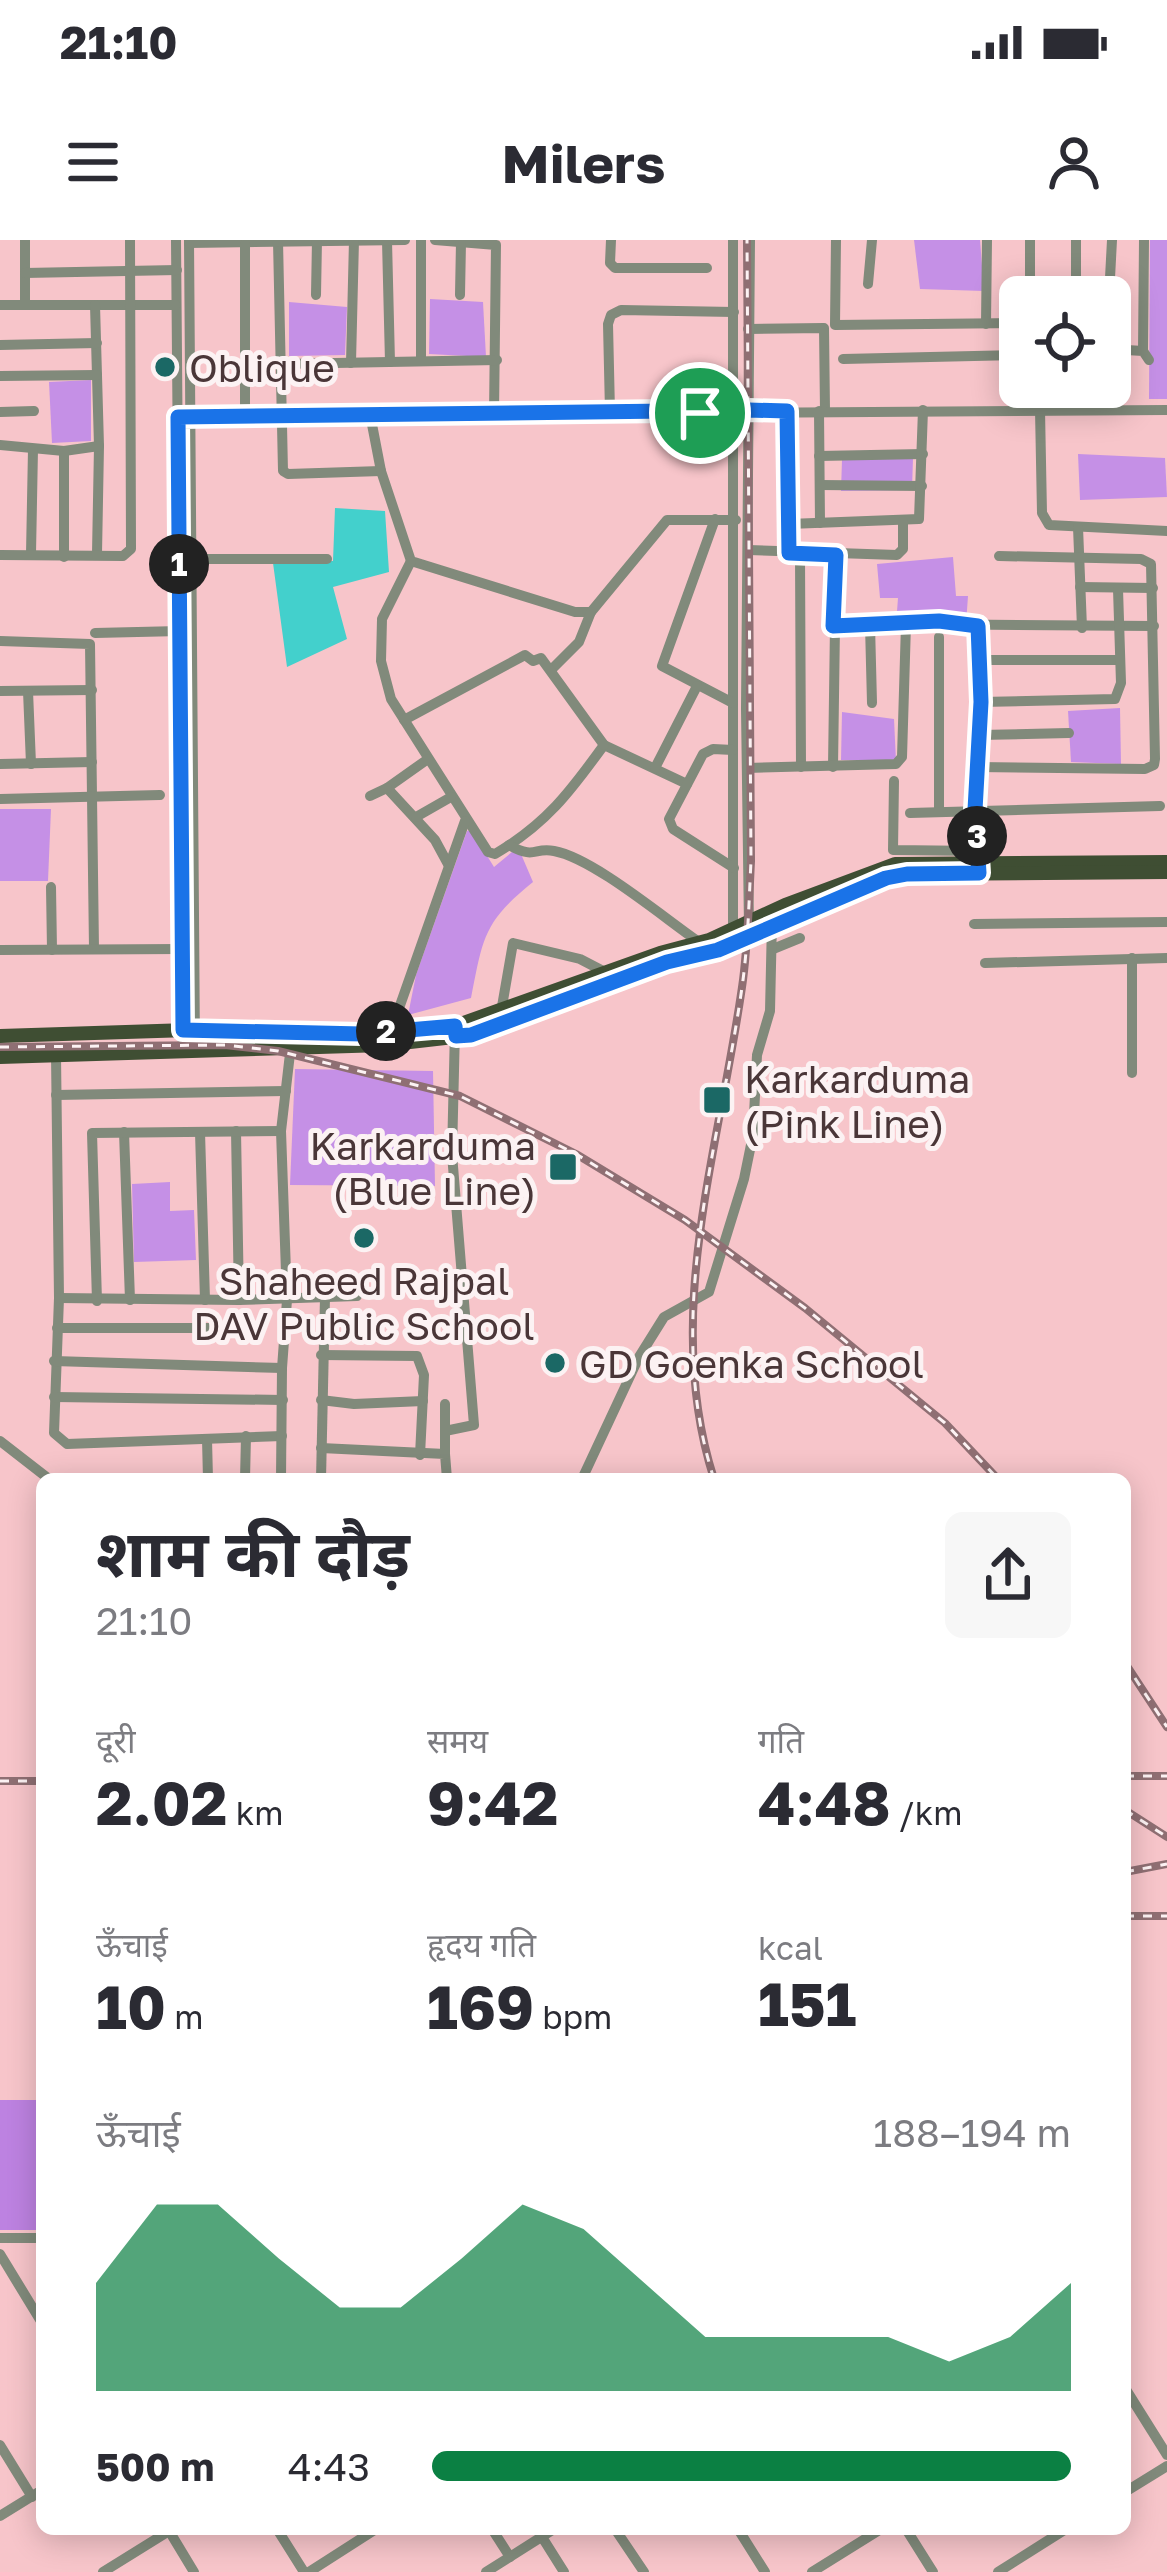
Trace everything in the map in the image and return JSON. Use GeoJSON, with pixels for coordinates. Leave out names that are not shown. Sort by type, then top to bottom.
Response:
{"type":"FeatureCollection","features":[{"type":"Feature","properties":{"kind":"main road"},"geometry":{"type":"LineString","coordinates":[[978,862],[1167,872]]}},
{"type":"Feature","properties":{"kind":"main road"},"geometry":{"type":"LineString","coordinates":[[0,1057],[384,1045],[509,1023],[771,918],[886,878],[978,862],[1167,862]]}},
{"type":"Feature","properties":{"kind":"main road"},"geometry":{"type":"LineString","coordinates":[[0,1036],[189,1030],[455,1031],[607,973],[733,935]]}},
{"type":"Feature","properties":{"kind":"street"},"geometry":{"type":"LineString","coordinates":[[25,240],[25,305]]}},
{"type":"Feature","properties":{"kind":"street"},"geometry":{"type":"LineString","coordinates":[[0,556],[123,556],[130,549],[130,240]]}},
{"type":"Feature","properties":{"kind":"street"},"geometry":{"type":"LineString","coordinates":[[316,295],[317,240]]}},
{"type":"Feature","properties":{"kind":"street"},"geometry":{"type":"LineString","coordinates":[[351,363],[354,240]]}},
{"type":"Feature","properties":{"kind":"street"},"geometry":{"type":"LineString","coordinates":[[185,241],[406,240]]}},
{"type":"Feature","properties":{"kind":"street"},"geometry":{"type":"LineString","coordinates":[[421,240],[421,362]]}},
{"type":"Feature","properties":{"kind":"street"},"geometry":{"type":"LineString","coordinates":[[435,240],[496,245],[494,414]]}},
{"type":"Feature","properties":{"kind":"street"},"geometry":{"type":"LineString","coordinates":[[611,240],[610,263],[615,268],[707,268]]}},
{"type":"Feature","properties":{"kind":"street"},"geometry":{"type":"LineString","coordinates":[[733,240],[733,935]]}},
{"type":"Feature","properties":{"kind":"street"},"geometry":{"type":"LineString","coordinates":[[749,928],[750,240]]}},
{"type":"Feature","properties":{"kind":"street"},"geometry":{"type":"LineString","coordinates":[[836,240],[836,325],[999,323]]}},
{"type":"Feature","properties":{"kind":"street"},"geometry":{"type":"LineString","coordinates":[[868,284],[872,240]]}},
{"type":"Feature","properties":{"kind":"street"},"geometry":{"type":"LineString","coordinates":[[986,324],[987,240]]}},
{"type":"Feature","properties":{"kind":"street"},"geometry":{"type":"LineString","coordinates":[[1030,240],[1030,276]]}},
{"type":"Feature","properties":{"kind":"street"},"geometry":{"type":"LineString","coordinates":[[1076,240],[1076,276]]}},
{"type":"Feature","properties":{"kind":"street"},"geometry":{"type":"LineString","coordinates":[[1110,276],[1112,240]]}},
{"type":"Feature","properties":{"kind":"street"},"geometry":{"type":"LineString","coordinates":[[1131,353],[1146,355],[1144,240]]}},
{"type":"Feature","properties":{"kind":"street"},"geometry":{"type":"LineString","coordinates":[[185,241],[177,270],[176,305],[191,559],[189,1051]]}},
{"type":"Feature","properties":{"kind":"street"},"geometry":{"type":"LineString","coordinates":[[185,241],[181,949],[189,1030]]}},
{"type":"Feature","properties":{"kind":"street"},"geometry":{"type":"LineString","coordinates":[[278,241],[285,473],[381,471]]}},
{"type":"Feature","properties":{"kind":"street"},"geometry":{"type":"LineString","coordinates":[[387,241],[390,362]]}},
{"type":"Feature","properties":{"kind":"street"},"geometry":{"type":"LineString","coordinates":[[460,295],[461,242]]}},
{"type":"Feature","properties":{"kind":"street"},"geometry":{"type":"LineString","coordinates":[[245,244],[245,415]]}},
{"type":"Feature","properties":{"kind":"street"},"geometry":{"type":"LineString","coordinates":[[25,273],[177,270]]}},
{"type":"Feature","properties":{"kind":"street"},"geometry":{"type":"LineString","coordinates":[[0,305],[176,305]]}},
{"type":"Feature","properties":{"kind":"street"},"geometry":{"type":"LineString","coordinates":[[94,305],[100,446],[97,554]]}},
{"type":"Feature","properties":{"kind":"street"},"geometry":{"type":"LineString","coordinates":[[610,412],[611,315],[621,310],[734,312]]}},
{"type":"Feature","properties":{"kind":"street"},"geometry":{"type":"LineString","coordinates":[[748,328],[824,328],[820,523]]}},
{"type":"Feature","properties":{"kind":"street"},"geometry":{"type":"LineString","coordinates":[[0,345],[97,343]]}},
{"type":"Feature","properties":{"kind":"street"},"geometry":{"type":"LineString","coordinates":[[843,359],[999,355]]}},
{"type":"Feature","properties":{"kind":"street"},"geometry":{"type":"LineString","coordinates":[[280,364],[497,360]]}},
{"type":"Feature","properties":{"kind":"street"},"geometry":{"type":"LineString","coordinates":[[0,376],[97,375]]}},
{"type":"Feature","properties":{"kind":"street"},"geometry":{"type":"LineString","coordinates":[[789,524],[921,517],[923,410]]}},
{"type":"Feature","properties":{"kind":"street"},"geometry":{"type":"LineString","coordinates":[[1034,410],[1042,513],[1049,525],[1167,531]]}},
{"type":"Feature","properties":{"kind":"street"},"geometry":{"type":"LineString","coordinates":[[184,417],[1167,410]]}},
{"type":"Feature","properties":{"kind":"street"},"geometry":{"type":"LineString","coordinates":[[0,412],[34,411]]}},
{"type":"Feature","properties":{"kind":"street"},"geometry":{"type":"LineString","coordinates":[[787,411],[801,767]]}},
{"type":"Feature","properties":{"kind":"street"},"geometry":{"type":"LineString","coordinates":[[370,414],[381,471],[411,561],[382,619],[381,661],[391,699],[488,852],[495,854],[548,818],[604,745]]}},
{"type":"Feature","properties":{"kind":"street"},"geometry":{"type":"LineString","coordinates":[[0,445],[64,451],[100,446]]}},
{"type":"Feature","properties":{"kind":"street"},"geometry":{"type":"LineString","coordinates":[[31,554],[33,449]]}},
{"type":"Feature","properties":{"kind":"street"},"geometry":{"type":"LineString","coordinates":[[64,451],[64,557]]}},
{"type":"Feature","properties":{"kind":"street"},"geometry":{"type":"LineString","coordinates":[[819,455],[922,454]]}},
{"type":"Feature","properties":{"kind":"street"},"geometry":{"type":"LineString","coordinates":[[820,485],[922,486]]}},
{"type":"Feature","properties":{"kind":"street"},"geometry":{"type":"LineString","coordinates":[[552,669],[579,642],[591,612],[660,524],[674,518],[736,520]]}},
{"type":"Feature","properties":{"kind":"street"},"geometry":{"type":"LineString","coordinates":[[715,519],[662,663],[666,670],[734,703]]}},
{"type":"Feature","properties":{"kind":"street"},"geometry":{"type":"LineString","coordinates":[[748,550],[900,554],[903,521]]}},
{"type":"Feature","properties":{"kind":"street"},"geometry":{"type":"LineString","coordinates":[[1078,527],[1082,628]]}},
{"type":"Feature","properties":{"kind":"street"},"geometry":{"type":"LineString","coordinates":[[833,767],[836,555]]}},
{"type":"Feature","properties":{"kind":"street"},"geometry":{"type":"LineString","coordinates":[[977,767],[1145,769],[1154,765],[1153,570],[1147,560],[999,556]]}},
{"type":"Feature","properties":{"kind":"street"},"geometry":{"type":"LineString","coordinates":[[191,559],[327,559]]}},
{"type":"Feature","properties":{"kind":"street"},"geometry":{"type":"LineString","coordinates":[[411,561],[575,612],[591,612]]}},
{"type":"Feature","properties":{"kind":"street"},"geometry":{"type":"LineString","coordinates":[[1080,587],[1153,588]]}},
{"type":"Feature","properties":{"kind":"street"},"geometry":{"type":"LineString","coordinates":[[981,702],[1111,701],[1121,689],[1118,589]]}},
{"type":"Feature","properties":{"kind":"street"},"geometry":{"type":"LineString","coordinates":[[833,626],[939,621],[978,626],[1154,626]]}},
{"type":"Feature","properties":{"kind":"street"},"geometry":{"type":"LineString","coordinates":[[747,768],[896,764],[902,757],[906,623]]}},
{"type":"Feature","properties":{"kind":"street"},"geometry":{"type":"LineString","coordinates":[[870,625],[872,703]]}},
{"type":"Feature","properties":{"kind":"street"},"geometry":{"type":"LineString","coordinates":[[894,781],[892,850],[978,862],[978,626]]}},
{"type":"Feature","properties":{"kind":"street"},"geometry":{"type":"LineString","coordinates":[[95,633],[180,631]]}},
{"type":"Feature","properties":{"kind":"street"},"geometry":{"type":"LineString","coordinates":[[939,637],[939,812]]}},
{"type":"Feature","properties":{"kind":"street"},"geometry":{"type":"LineString","coordinates":[[0,641],[90,644],[94,949]]}},
{"type":"Feature","properties":{"kind":"street"},"geometry":{"type":"LineString","coordinates":[[404,720],[525,655],[533,662],[542,658],[604,745],[687,784]]}},
{"type":"Feature","properties":{"kind":"street"},"geometry":{"type":"LineString","coordinates":[[980,660],[1120,661]]}},
{"type":"Feature","properties":{"kind":"street"},"geometry":{"type":"LineString","coordinates":[[655,769],[697,686]]}},
{"type":"Feature","properties":{"kind":"street"},"geometry":{"type":"LineString","coordinates":[[0,691],[92,690]]}},
{"type":"Feature","properties":{"kind":"street"},"geometry":{"type":"LineString","coordinates":[[28,691],[31,764]]}},
{"type":"Feature","properties":{"kind":"street"},"geometry":{"type":"LineString","coordinates":[[979,735],[1069,733]]}},
{"type":"Feature","properties":{"kind":"street"},"geometry":{"type":"LineString","coordinates":[[734,750],[707,751],[669,823],[734,868]]}},
{"type":"Feature","properties":{"kind":"street"},"geometry":{"type":"LineString","coordinates":[[370,796],[428,759]]}},
{"type":"Feature","properties":{"kind":"street"},"geometry":{"type":"LineString","coordinates":[[0,764],[92,762]]}},
{"type":"Feature","properties":{"kind":"street"},"geometry":{"type":"LineString","coordinates":[[387,788],[435,839],[448,864]]}},
{"type":"Feature","properties":{"kind":"street"},"geometry":{"type":"LineString","coordinates":[[0,799],[160,795]]}},
{"type":"Feature","properties":{"kind":"street"},"geometry":{"type":"LineString","coordinates":[[416,817],[451,797]]}},
{"type":"Feature","properties":{"kind":"street"},"geometry":{"type":"LineString","coordinates":[[910,813],[1160,806]]}},
{"type":"Feature","properties":{"kind":"street"},"geometry":{"type":"LineString","coordinates":[[391,1030],[465,820]]}},
{"type":"Feature","properties":{"kind":"street"},"geometry":{"type":"LineString","coordinates":[[509,845],[532,856],[553,850],[592,869],[699,942]]}},
{"type":"Feature","properties":{"kind":"street"},"geometry":{"type":"LineString","coordinates":[[51,887],[52,950]]}},
{"type":"Feature","properties":{"kind":"street"},"geometry":{"type":"LineString","coordinates":[[585,1473],[639,1357],[664,1317],[709,1292],[753,1135],[757,1055],[770,1011],[771,918]]}},
{"type":"Feature","properties":{"kind":"street"},"geometry":{"type":"LineString","coordinates":[[974,924],[1167,922]]}},
{"type":"Feature","properties":{"kind":"street"},"geometry":{"type":"LineString","coordinates":[[773,949],[800,938]]}},
{"type":"Feature","properties":{"kind":"street"},"geometry":{"type":"LineString","coordinates":[[501,1012],[513,943],[580,959],[607,973]]}},
{"type":"Feature","properties":{"kind":"street"},"geometry":{"type":"LineString","coordinates":[[0,950],[181,949]]}},
{"type":"Feature","properties":{"kind":"street"},"geometry":{"type":"LineString","coordinates":[[1132,958],[1132,1073]]}},
{"type":"Feature","properties":{"kind":"street"},"geometry":{"type":"LineString","coordinates":[[985,963],[1167,958]]}},
{"type":"Feature","properties":{"kind":"street"},"geometry":{"type":"LineString","coordinates":[[281,1473],[287,1300],[281,1131],[290,1030]]}},
{"type":"Feature","properties":{"kind":"street"},"geometry":{"type":"LineString","coordinates":[[445,1431],[474,1425],[452,1154],[455,1031]]}},
{"type":"Feature","properties":{"kind":"street"},"geometry":{"type":"LineString","coordinates":[[56,1054],[59,1298],[54,1433],[68,1444],[283,1436]]}},
{"type":"Feature","properties":{"kind":"street"},"geometry":{"type":"LineString","coordinates":[[56,1095],[286,1091]]}},
{"type":"Feature","properties":{"kind":"street"},"geometry":{"type":"LineString","coordinates":[[98,1301],[90,1136],[98,1131],[281,1131]]}},
{"type":"Feature","properties":{"kind":"street"},"geometry":{"type":"LineString","coordinates":[[236,1131],[239,1300]]}},
{"type":"Feature","properties":{"kind":"street"},"geometry":{"type":"LineString","coordinates":[[124,1132],[130,1300]]}},
{"type":"Feature","properties":{"kind":"street"},"geometry":{"type":"LineString","coordinates":[[200,1132],[205,1300]]}},
{"type":"Feature","properties":{"kind":"street"},"geometry":{"type":"LineString","coordinates":[[320,1473],[325,1297]]}},
{"type":"Feature","properties":{"kind":"street"},"geometry":{"type":"LineString","coordinates":[[59,1298],[357,1297]]}},
{"type":"Feature","properties":{"kind":"street"},"geometry":{"type":"LineString","coordinates":[[57,1328],[216,1328]]}},
{"type":"Feature","properties":{"kind":"street"},"geometry":{"type":"LineString","coordinates":[[321,1355],[417,1356],[424,1375],[421,1455]]}},
{"type":"Feature","properties":{"kind":"street"},"geometry":{"type":"LineString","coordinates":[[54,1361],[282,1368]]}},
{"type":"Feature","properties":{"kind":"street"},"geometry":{"type":"LineString","coordinates":[[55,1397],[283,1400]]}},
{"type":"Feature","properties":{"kind":"street"},"geometry":{"type":"LineString","coordinates":[[321,1400],[354,1404],[423,1401]]}},
{"type":"Feature","properties":{"kind":"street"},"geometry":{"type":"LineString","coordinates":[[445,1404],[447,1473]]}},
{"type":"Feature","properties":{"kind":"street"},"geometry":{"type":"LineString","coordinates":[[245,1473],[246,1436]]}},
{"type":"Feature","properties":{"kind":"street"},"geometry":{"type":"LineString","coordinates":[[207,1439],[208,1473]]}},
{"type":"Feature","properties":{"kind":"street"},"geometry":{"type":"LineString","coordinates":[[0,1441],[41,1473]]}},
{"type":"Feature","properties":{"kind":"street"},"geometry":{"type":"LineString","coordinates":[[321,1448],[445,1454]]}},
{"type":"Feature","properties":{"kind":"street"},"geometry":{"type":"LineString","coordinates":[[0,2238],[36,2238]]}},
{"type":"Feature","properties":{"kind":"street"},"geometry":{"type":"LineString","coordinates":[[0,2254],[36,2313]]}},
{"type":"Feature","properties":{"kind":"street"},"geometry":{"type":"LineString","coordinates":[[1131,2398],[1167,2455]]}},
{"type":"Feature","properties":{"kind":"street"},"geometry":{"type":"LineString","coordinates":[[0,2445],[36,2492]]}},
{"type":"Feature","properties":{"kind":"street"},"geometry":{"type":"LineString","coordinates":[[1131,2488],[1167,2466]]}},
{"type":"Feature","properties":{"kind":"street"},"geometry":{"type":"LineString","coordinates":[[0,2516],[36,2494]]}},
{"type":"Feature","properties":{"kind":"street"},"geometry":{"type":"LineString","coordinates":[[103,2572],[160,2535]]}},
{"type":"Feature","properties":{"kind":"street"},"geometry":{"type":"LineString","coordinates":[[171,2535],[194,2572]]}},
{"type":"Feature","properties":{"kind":"street"},"geometry":{"type":"LineString","coordinates":[[282,2535],[306,2572],[364,2535]]}},
{"type":"Feature","properties":{"kind":"street"},"geometry":{"type":"LineString","coordinates":[[496,2535],[509,2557]]}},
{"type":"Feature","properties":{"kind":"street"},"geometry":{"type":"LineString","coordinates":[[486,2572],[545,2535]]}},
{"type":"Feature","properties":{"kind":"street"},"geometry":{"type":"LineString","coordinates":[[619,2535],[644,2572]]}},
{"type":"Feature","properties":{"kind":"street"},"geometry":{"type":"LineString","coordinates":[[742,2535],[765,2572]]}},
{"type":"Feature","properties":{"kind":"street"},"geometry":{"type":"LineString","coordinates":[[812,2572],[871,2535]]}},
{"type":"Feature","properties":{"kind":"street"},"geometry":{"type":"LineString","coordinates":[[911,2535],[933,2572]]}},
{"type":"Feature","properties":{"kind":"street"},"geometry":{"type":"LineString","coordinates":[[998,2572],[1057,2535]]}},
{"type":"Feature","properties":{"kind":"street"},"geometry":{"type":"LineString","coordinates":[[542,2537],[564,2572]]}},
{"type":"Feature","properties":{"kind":"shaded area"},"geometry":{"type":"Polygon","coordinates":[[[914,240],[980,240],[984,291],[920,289],[914,240]]]}},
{"type":"Feature","properties":{"kind":"shaded area"},"geometry":{"type":"Polygon","coordinates":[[[1150,240],[1167,240],[1167,399],[1149,399],[1150,240]]]}},
{"type":"Feature","properties":{"kind":"shaded area"},"geometry":{"type":"Polygon","coordinates":[[[430,299],[483,302],[486,357],[429,354],[430,299]]]}},
{"type":"Feature","properties":{"kind":"shaded area"},"geometry":{"type":"Polygon","coordinates":[[[289,302],[347,307],[345,355],[289,356],[289,302]]]}},
{"type":"Feature","properties":{"kind":"shaded area"},"geometry":{"type":"Polygon","coordinates":[[[91,380],[91,441],[52,443],[49,382],[91,380]]]}},
{"type":"Feature","properties":{"kind":"shaded area"},"geometry":{"type":"Polygon","coordinates":[[[1078,454],[1165,458],[1167,497],[1080,500],[1078,454]]]}},
{"type":"Feature","properties":{"kind":"shaded area"},"geometry":{"type":"Polygon","coordinates":[[[913,457],[912,490],[841,491],[842,459],[913,457]]]}},
{"type":"Feature","properties":{"kind":"shaded area"},"geometry":{"type":"Polygon","coordinates":[[[953,557],[956,596],[968,596],[966,624],[896,625],[898,598],[880,598],[877,564],[953,557]]]}},
{"type":"Feature","properties":{"kind":"shaded area"},"geometry":{"type":"Polygon","coordinates":[[[1120,708],[1121,764],[1071,762],[1068,711],[1120,708]]]}},
{"type":"Feature","properties":{"kind":"shaded area"},"geometry":{"type":"Polygon","coordinates":[[[842,712],[894,719],[896,761],[841,760],[842,712]]]}},
{"type":"Feature","properties":{"kind":"shaded area"},"geometry":{"type":"Polygon","coordinates":[[[0,809],[51,809],[48,881],[0,881],[0,809]]]}},
{"type":"Feature","properties":{"kind":"shaded area"},"geometry":{"type":"Polygon","coordinates":[[[471,830],[494,867],[518,847],[533,882],[488,932],[471,998],[408,1015],[416,975],[471,830]]]}},
{"type":"Feature","properties":{"kind":"shaded area"},"geometry":{"type":"Polygon","coordinates":[[[295,1069],[433,1071],[435,1186],[290,1185],[295,1069]]]}},
{"type":"Feature","properties":{"kind":"shaded area"},"geometry":{"type":"Polygon","coordinates":[[[170,1182],[170,1211],[194,1210],[196,1260],[134,1262],[132,1184],[170,1182]]]}},
{"type":"Feature","properties":{"kind":"shaded area"},"geometry":{"type":"Polygon","coordinates":[[[0,2100],[36,2100],[36,2230],[0,2230],[0,2100]]]}},
{"type":"Feature","properties":{"kind":"water"},"geometry":{"type":"Polygon","coordinates":[[[335,508],[385,511],[389,572],[333,587],[347,639],[287,667],[273,563],[333,561],[335,508]]]}},
{"type":"Feature","properties":{"kind":"railway"},"geometry":{"type":"LineString","coordinates":[[713,1473],[699,1417],[694,1292],[700,1230],[743,980],[749,906],[747,240]]}},
{"type":"Feature","properties":{"kind":"railway"},"geometry":{"type":"LineString","coordinates":[[0,1047],[225,1045],[278,1051],[460,1096],[576,1154],[685,1220],[805,1308],[945,1423],[992,1473]]}},
{"type":"Feature","properties":{"kind":"railway"},"geometry":{"type":"LineString","coordinates":[[1131,1672],[1167,1727]]}},
{"type":"Feature","properties":{"kind":"railway"},"geometry":{"type":"LineString","coordinates":[[1131,1776],[1167,1776]]}},
{"type":"Feature","properties":{"kind":"railway"},"geometry":{"type":"LineString","coordinates":[[0,1781],[36,1781]]}},
{"type":"Feature","properties":{"kind":"railway"},"geometry":{"type":"LineString","coordinates":[[1131,1814],[1167,1837]]}},
{"type":"Feature","properties":{"kind":"railway"},"geometry":{"type":"LineString","coordinates":[[1131,1871],[1167,1864]]}},
{"type":"Feature","properties":{"kind":"railway"},"geometry":{"type":"LineString","coordinates":[[1131,1916],[1167,1916]]}},
{"type":"Feature","properties":{"kind":"place","name":"Oblique"},"geometry":{"type":"Point","coordinates":[165,367]}},
{"type":"Feature","properties":{"kind":"place","name":"Karkarduma (Pink Line)"},"geometry":{"type":"Point","coordinates":[717,1100]}},
{"type":"Feature","properties":{"kind":"place","name":"Karkarduma (Blue Line)"},"geometry":{"type":"Point","coordinates":[563,1167]}},
{"type":"Feature","properties":{"kind":"place","name":"Shaheed Rajpal DAV Public School"},"geometry":{"type":"Point","coordinates":[364,1238]}},
{"type":"Feature","properties":{"kind":"place","name":"GD Goenka School"},"geometry":{"type":"Point","coordinates":[555,1363]}},
{"type":"Feature","properties":{"kind":"route"},"geometry":{"type":"LineString","coordinates":[[787,411],[789,553],[836,555],[833,626],[939,621],[978,626],[981,702],[975,810],[979,873],[886,878],[718,950],[667,962],[471,1035],[456,1036],[455,1026],[362,1034],[183,1030],[178,417],[700,413],[787,411]]}}]}
